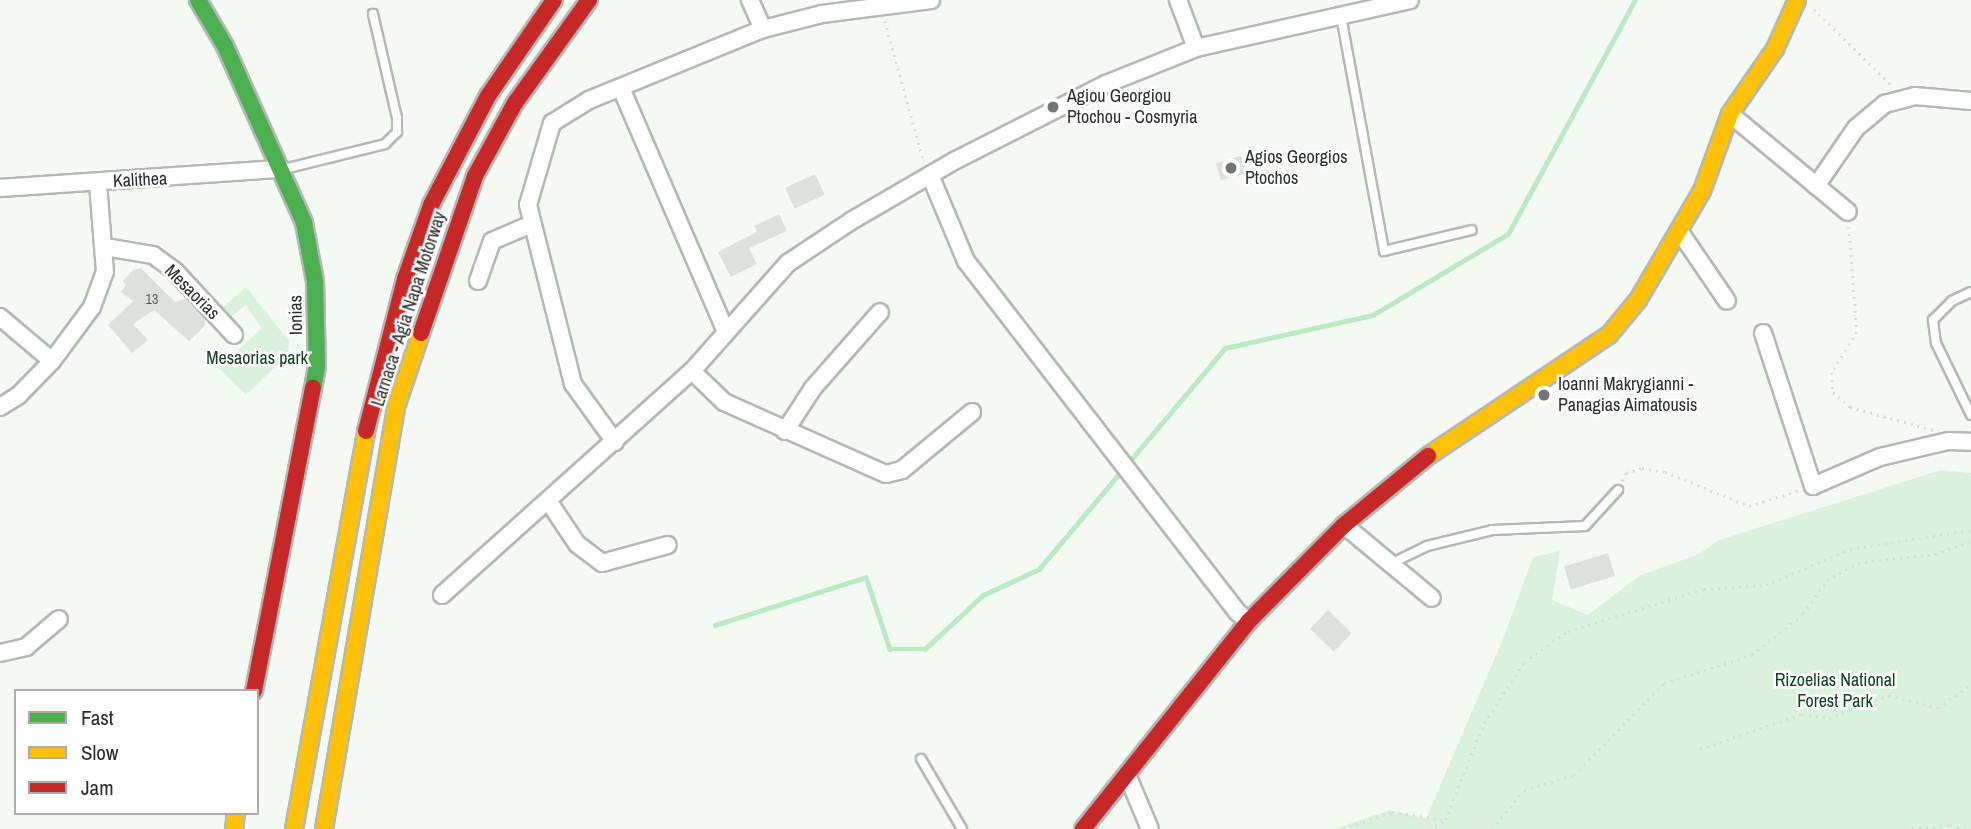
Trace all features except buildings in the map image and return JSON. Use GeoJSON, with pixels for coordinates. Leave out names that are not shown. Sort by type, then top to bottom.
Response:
{"type":"FeatureCollection","features":[{"type":"Feature","properties":{"kind":"main road","name":"Ionias"},"geometry":{"type":"LineString","coordinates":[[198,0],[304,223],[315,281],[317,366],[254,689]]}},
{"type":"Feature","properties":{"kind":"main road"},"geometry":{"type":"LineString","coordinates":[[431,205],[480,92],[541,0]]}},
{"type":"Feature","properties":{"kind":"main road","name":"Larnaca - Agia Napa Motorway"},"geometry":{"type":"LineString","coordinates":[[294,829],[372,398],[431,205],[488,96],[554,0]]}},
{"type":"Feature","properties":{"kind":"main road","name":"Larnaca - Agia Napa Motorway"},"geometry":{"type":"LineString","coordinates":[[324,829],[397,404],[458,217],[515,103],[589,0]]}},
{"type":"Feature","properties":{"kind":"main road"},"geometry":{"type":"LineString","coordinates":[[458,217],[487,178],[526,109],[608,0]]}},
{"type":"Feature","properties":{"kind":"main road"},"geometry":{"type":"LineString","coordinates":[[1083,829],[1128,777],[1249,621],[1344,525],[1431,453],[1609,335],[1638,300],[1680,232],[1702,191],[1730,114],[1775,49],[1793,4]]}},
{"type":"Feature","properties":{"kind":"street"},"geometry":{"type":"LineString","coordinates":[[750,0],[763,29]]}},
{"type":"Feature","properties":{"kind":"street"},"geometry":{"type":"LineString","coordinates":[[615,442],[573,384],[528,205],[552,123],[621,88],[763,29],[822,14],[931,0]]}},
{"type":"Feature","properties":{"kind":"street"},"geometry":{"type":"LineString","coordinates":[[1178,0],[1186,10],[1196,48]]}},
{"type":"Feature","properties":{"kind":"street"},"geometry":{"type":"LineString","coordinates":[[442,595],[549,502],[692,371],[788,263],[930,175],[1106,84],[1196,48],[1410,0]]}},
{"type":"Feature","properties":{"kind":"street"},"geometry":{"type":"LineString","coordinates":[[621,88],[726,332]]}},
{"type":"Feature","properties":{"kind":"street"},"geometry":{"type":"LineString","coordinates":[[1816,186],[1868,115],[1904,98],[1935,96],[1971,102]]}},
{"type":"Feature","properties":{"kind":"street"},"geometry":{"type":"LineString","coordinates":[[1730,114],[1848,212]]}},
{"type":"Feature","properties":{"kind":"street","name":"Kalithea"},"geometry":{"type":"LineString","coordinates":[[0,188],[280,169]]}},
{"type":"Feature","properties":{"kind":"street"},"geometry":{"type":"LineString","coordinates":[[930,175],[966,261],[1120,463],[1249,621]]}},
{"type":"Feature","properties":{"kind":"street"},"geometry":{"type":"LineString","coordinates":[[0,407],[19,395],[52,361],[92,307],[105,272],[98,183]]}},
{"type":"Feature","properties":{"kind":"street"},"geometry":{"type":"LineString","coordinates":[[478,281],[492,241],[533,224]]}},
{"type":"Feature","properties":{"kind":"street"},"geometry":{"type":"LineString","coordinates":[[1680,232],[1727,301]]}},
{"type":"Feature","properties":{"kind":"street","name":"Mesaorias"},"geometry":{"type":"LineString","coordinates":[[105,247],[153,255],[175,271],[234,335]]}},
{"type":"Feature","properties":{"kind":"street"},"geometry":{"type":"LineString","coordinates":[[785,431],[813,388],[880,312]]}},
{"type":"Feature","properties":{"kind":"street"},"geometry":{"type":"LineString","coordinates":[[0,317],[52,361]]}},
{"type":"Feature","properties":{"kind":"street"},"geometry":{"type":"LineString","coordinates":[[1763,333],[1813,486],[1880,457],[1948,441],[1971,442]]}},
{"type":"Feature","properties":{"kind":"street"},"geometry":{"type":"LineString","coordinates":[[692,371],[724,402],[886,474],[902,470],[972,412]]}},
{"type":"Feature","properties":{"kind":"street"},"geometry":{"type":"LineString","coordinates":[[549,502],[576,544],[602,563],[668,545]]}},
{"type":"Feature","properties":{"kind":"street"},"geometry":{"type":"LineString","coordinates":[[1344,525],[1432,598]]}},
{"type":"Feature","properties":{"kind":"street"},"geometry":{"type":"LineString","coordinates":[[0,653],[26,647],[59,619]]}},
{"type":"Feature","properties":{"kind":"street"},"geometry":{"type":"LineString","coordinates":[[1128,777],[1150,829]]}},
{"type":"Feature","properties":{"kind":"lane"},"geometry":{"type":"LineString","coordinates":[[280,169],[385,145],[397,132],[397,118],[373,14]]}},
{"type":"Feature","properties":{"kind":"lane"},"geometry":{"type":"LineString","coordinates":[[1341,16],[1384,251],[1472,230]]}},
{"type":"Feature","properties":{"kind":"lane"},"geometry":{"type":"LineString","coordinates":[[1971,292],[1952,301],[1933,320],[1936,342],[1971,415]]}},
{"type":"Feature","properties":{"kind":"lane"},"geometry":{"type":"LineString","coordinates":[[1390,564],[1427,546],[1492,530],[1584,526],[1618,490]]}},
{"type":"Feature","properties":{"kind":"lane"},"geometry":{"type":"LineString","coordinates":[[921,759],[962,829]]}},
{"type":"Feature","properties":{"kind":"path"},"geometry":{"type":"LineString","coordinates":[[1805,0],[1904,98]]}},
{"type":"Feature","properties":{"kind":"path"},"geometry":{"type":"LineString","coordinates":[[882,6],[915,144],[930,175]]}},
{"type":"Feature","properties":{"kind":"path"},"geometry":{"type":"LineString","coordinates":[[1848,212],[1857,332],[1832,373],[1833,393],[1850,407],[1931,427],[1948,441]]}},
{"type":"Feature","properties":{"kind":"path"},"geometry":{"type":"LineString","coordinates":[[1618,490],[1626,473],[1642,468],[1665,472],[1749,506],[1813,486]]}},
{"type":"Feature","properties":{"kind":"path"},"geometry":{"type":"LineString","coordinates":[[1429,829],[1445,820],[1484,723],[1524,662],[1568,631],[1704,589],[1766,585],[1850,549],[1971,530]]}},
{"type":"Feature","properties":{"kind":"path"},"geometry":{"type":"LineString","coordinates":[[1492,829],[1524,790],[1574,775],[1664,683],[1752,655],[1803,614],[1827,580],[1858,563],[1935,554],[1971,541]]}},
{"type":"Feature","properties":{"kind":"path"},"geometry":{"type":"LineString","coordinates":[[1700,749],[1802,714],[1829,719],[1889,695],[1938,708],[1971,685]]}},
{"type":"Feature","properties":{"kind":"path"},"geometry":{"type":"LineString","coordinates":[[1343,829],[1392,813],[1445,820]]}},
{"type":"Feature","properties":{"kind":"path"},"geometry":{"type":"LineString","coordinates":[[1905,829],[1950,825],[1969,829]]}},
{"type":"Feature","properties":{"kind":"green space","name":"Mesaorias park"},"geometry":{"type":"Polygon","coordinates":[[[246,287],[289,341],[288,355],[246,395],[219,368],[262,328],[246,305],[229,318],[222,308],[246,287]]]}},
{"type":"Feature","properties":{"kind":"green space","name":"Rizoelias National Forest Park"},"geometry":{"type":"Polygon","coordinates":[[[1941,470],[1971,473],[1971,829],[1334,829],[1390,810],[1426,819],[1503,639],[1533,557],[1560,551],[1552,600],[1588,615],[1639,576],[1699,554],[1719,540],[1941,470]]]}},
{"type":"Feature","properties":{"kind":"waterway"},"geometry":{"type":"LineString","coordinates":[[715,625],[866,577],[890,649],[925,649],[983,595],[1039,569],[1225,348],[1373,315],[1508,234],[1635,0]]}},
{"type":"Feature","properties":{"kind":"traffic: fast"},"geometry":{"type":"LineString","coordinates":[[198,0],[225,46],[304,223],[315,281],[317,366],[313,388]]}},
{"type":"Feature","properties":{"kind":"traffic: slow"},"geometry":{"type":"LineString","coordinates":[[1428,456],[1609,335],[1638,300],[1702,191],[1730,114],[1775,49],[1797,0]]}},
{"type":"Feature","properties":{"kind":"traffic: slow"},"geometry":{"type":"LineString","coordinates":[[324,829],[397,404],[421,333]]}},
{"type":"Feature","properties":{"kind":"traffic: slow"},"geometry":{"type":"LineString","coordinates":[[294,829],[366,431]]}},
{"type":"Feature","properties":{"kind":"traffic: slow"},"geometry":{"type":"LineString","coordinates":[[234,829],[236,815]]}},
{"type":"Feature","properties":{"kind":"traffic: jam"},"geometry":{"type":"LineString","coordinates":[[366,431],[405,279],[431,205],[488,96],[554,0]]}},
{"type":"Feature","properties":{"kind":"traffic: jam"},"geometry":{"type":"LineString","coordinates":[[421,333],[475,176],[515,103],[589,0]]}},
{"type":"Feature","properties":{"kind":"traffic: jam"},"geometry":{"type":"LineString","coordinates":[[254,689],[313,388]]}},
{"type":"Feature","properties":{"kind":"traffic: jam"},"geometry":{"type":"LineString","coordinates":[[1083,829],[1249,621],[1344,525],[1428,456]]}},
{"type":"Feature","properties":{"kind":"place","name":"Agiou Georgiou Ptochou - Cosmyria"},"geometry":{"type":"Point","coordinates":[1053,107]}},
{"type":"Feature","properties":{"kind":"place","name":"Agios Georgios Ptochos"},"geometry":{"type":"Point","coordinates":[1231,168]}},
{"type":"Feature","properties":{"kind":"place","name":"Ioanni Makrygianni - Panagias Aimatousis"},"geometry":{"type":"Point","coordinates":[1544,395]}}]}
